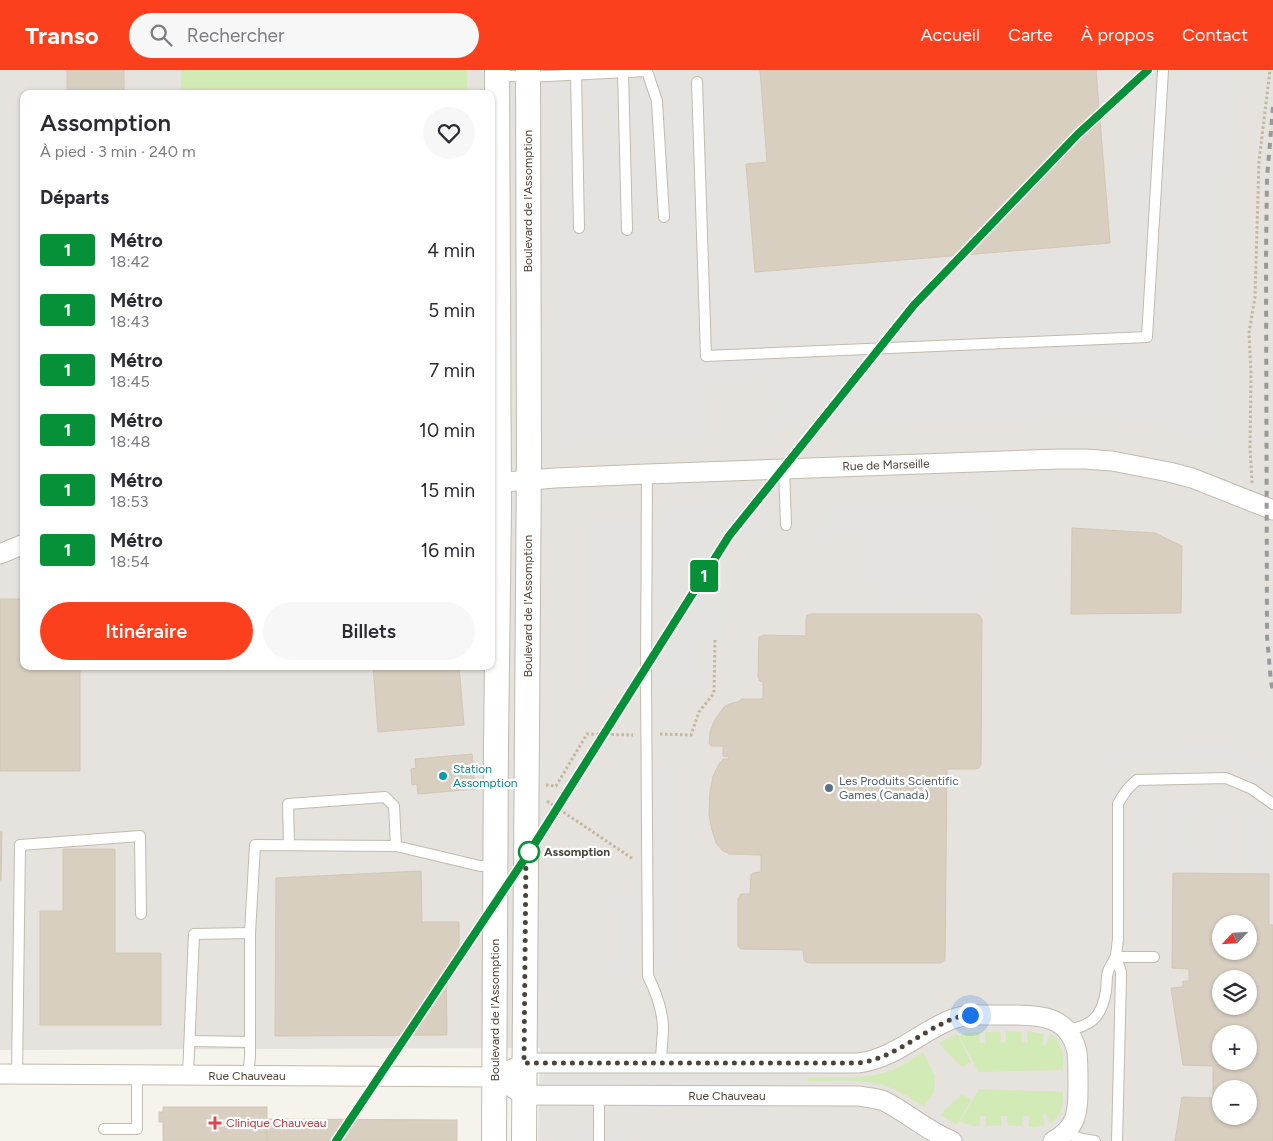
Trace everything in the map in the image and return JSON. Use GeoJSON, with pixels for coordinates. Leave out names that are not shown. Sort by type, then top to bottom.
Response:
{"type":"FeatureCollection","features":[{"type":"Feature","properties":{"kind":"street","name":"Boulevard de l'Assomption"},"geometry":{"type":"LineString","coordinates":[[494,1141],[497,72]]}},
{"type":"Feature","properties":{"kind":"street","name":"Boulevard de l'Assomption"},"geometry":{"type":"LineString","coordinates":[[524,1141],[529,480],[528,73]]}},
{"type":"Feature","properties":{"kind":"street","name":"Rue de Marseille"},"geometry":{"type":"LineString","coordinates":[[495,482],[784,468],[1085,459],[1112,461],[1192,478],[1273,510]]}},
{"type":"Feature","properties":{"kind":"street"},"geometry":{"type":"LineString","coordinates":[[0,554],[20,546]]}},
{"type":"Feature","properties":{"kind":"street","name":"Rue Chauveau"},"geometry":{"type":"LineString","coordinates":[[9,1074],[495,1077],[524,1063],[858,1063],[868,1062],[887,1055],[950,1020],[970,1015],[1035,1015],[1052,1020],[1066,1029]]}},
{"type":"Feature","properties":{"kind":"street"},"geometry":{"type":"LineString","coordinates":[[1059,1137],[1071,1125],[1078,1107],[1077,1052],[1075,1043],[1066,1029]]}},
{"type":"Feature","properties":{"kind":"street"},"geometry":{"type":"LineString","coordinates":[[495,1077],[524,1095]]}},
{"type":"Feature","properties":{"kind":"street","name":"Rue Chauveau"},"geometry":{"type":"LineString","coordinates":[[524,1095],[860,1096],[882,1100],[944,1140]]}},
{"type":"Feature","properties":{"kind":"lane"},"geometry":{"type":"LineString","coordinates":[[697,82],[706,356],[1147,337],[1163,70]]}},
{"type":"Feature","properties":{"kind":"lane"},"geometry":{"type":"LineString","coordinates":[[497,72],[576,74],[647,71],[657,100],[664,217]]}},
{"type":"Feature","properties":{"kind":"lane"},"geometry":{"type":"LineString","coordinates":[[623,72],[627,230]]}},
{"type":"Feature","properties":{"kind":"lane"},"geometry":{"type":"LineString","coordinates":[[576,74],[579,228]]}},
{"type":"Feature","properties":{"kind":"lane"},"geometry":{"type":"LineString","coordinates":[[784,468],[786,525]]}},
{"type":"Feature","properties":{"kind":"lane"},"geometry":{"type":"LineString","coordinates":[[647,474],[648,976],[655,990],[662,1020],[661,1063]]}},
{"type":"Feature","properties":{"kind":"lane"},"geometry":{"type":"LineString","coordinates":[[1066,1029],[1079,1028],[1098,1016],[1107,990],[1108,972],[1116,957],[1118,939],[1118,804],[1123,793],[1137,780],[1226,778],[1252,789],[1273,804]]}},
{"type":"Feature","properties":{"kind":"lane"},"geometry":{"type":"LineString","coordinates":[[289,844],[288,804],[385,797],[394,806],[396,846]]}},
{"type":"Feature","properties":{"kind":"lane"},"geometry":{"type":"LineString","coordinates":[[9,1074],[20,845],[140,836],[142,914]]}},
{"type":"Feature","properties":{"kind":"lane"},"geometry":{"type":"LineString","coordinates":[[248,1076],[250,1042],[250,933],[254,844],[396,846],[480,866],[495,866]]}},
{"type":"Feature","properties":{"kind":"lane"},"geometry":{"type":"LineString","coordinates":[[188,1075],[194,934],[250,933]]}},
{"type":"Feature","properties":{"kind":"lane"},"geometry":{"type":"LineString","coordinates":[[1116,957],[1154,957]]}},
{"type":"Feature","properties":{"kind":"lane"},"geometry":{"type":"LineString","coordinates":[[1116,957],[1121,972],[1117,1141]]}},
{"type":"Feature","properties":{"kind":"lane"},"geometry":{"type":"LineString","coordinates":[[190,1041],[250,1042]]}},
{"type":"Feature","properties":{"kind":"lane"},"geometry":{"type":"LineString","coordinates":[[104,1129],[137,1128],[137,1075]]}},
{"type":"Feature","properties":{"kind":"lane"},"geometry":{"type":"LineString","coordinates":[[599,1095],[600,1141]]}},
{"type":"Feature","properties":{"kind":"lane"},"geometry":{"type":"LineString","coordinates":[[1059,1137],[1095,1141]]}},
{"type":"Feature","properties":{"kind":"path"},"geometry":{"type":"LineString","coordinates":[[1253,503],[1250,447],[1251,374],[1249,333],[1255,296],[1259,161],[1270,70]]}},
{"type":"Feature","properties":{"kind":"path"},"geometry":{"type":"LineString","coordinates":[[660,734],[692,735],[699,712],[714,693],[715,638]]}},
{"type":"Feature","properties":{"kind":"path"},"geometry":{"type":"LineString","coordinates":[[542,785],[556,786],[586,734],[636,735]]}},
{"type":"Feature","properties":{"kind":"path"},"geometry":{"type":"LineString","coordinates":[[542,798],[636,861]]}},
{"type":"Feature","properties":{"kind":"shaded area"},"geometry":{"type":"Polygon","coordinates":[[[0,70],[1273,70],[1273,1141],[538,1141],[540,1048],[0,1050],[0,70]]]}},
{"type":"Feature","properties":{"kind":"shaded area"},"geometry":{"type":"Polygon","coordinates":[[[559,70],[758,70],[765,160],[744,162],[754,273],[1112,244],[1107,159],[1153,154],[1144,70],[1242,70],[1242,87],[1223,199],[1226,448],[1193,436],[1148,424],[1104,416],[773,428],[768,378],[705,384],[711,439],[567,445],[558,437],[559,70]]]}},
{"type":"Feature","properties":{"kind":"shaded area"},"geometry":{"type":"Polygon","coordinates":[[[822,499],[978,500],[979,516],[994,516],[994,589],[978,589],[978,605],[882,604],[881,587],[862,587],[861,536],[822,536],[822,499]]]}},
{"type":"Feature","properties":{"kind":"shaded area"},"geometry":{"type":"Polygon","coordinates":[[[767,503],[767,539],[728,541],[728,637],[712,637],[711,688],[586,687],[587,521],[665,522],[666,506],[767,503]]]}},
{"type":"Feature","properties":{"kind":"shaded area"},"geometry":{"type":"Polygon","coordinates":[[[1243,747],[1243,761],[1102,765],[1102,750],[1243,747]]]}},
{"type":"Feature","properties":{"kind":"shaded area"},"geometry":{"type":"Polygon","coordinates":[[[1243,761],[1258,762],[1265,765],[1273,773],[1273,783],[1257,769],[1244,769],[1243,761]]]}},
{"type":"Feature","properties":{"kind":"shaded area"},"geometry":{"type":"Polygon","coordinates":[[[637,769],[676,769],[676,971],[620,974],[620,898],[636,897],[637,769]]]}},
{"type":"Feature","properties":{"kind":"shaded area"},"geometry":{"type":"Polygon","coordinates":[[[1102,782],[1110,782],[1109,937],[1101,937],[1102,782]]]}},
{"type":"Feature","properties":{"kind":"shaded area"},"geometry":{"type":"Polygon","coordinates":[[[1169,802],[1196,802],[1197,872],[1170,872],[1169,802]]]}},
{"type":"Feature","properties":{"kind":"shaded area"},"geometry":{"type":"Polygon","coordinates":[[[1134,805],[1149,805],[1148,922],[1132,922],[1134,805]]]}},
{"type":"Feature","properties":{"kind":"shaded area"},"geometry":{"type":"Polygon","coordinates":[[[1217,809],[1223,809],[1223,876],[1217,876],[1217,809]]]}},
{"type":"Feature","properties":{"kind":"shaded area"},"geometry":{"type":"Polygon","coordinates":[[[1241,812],[1255,812],[1255,819],[1269,819],[1269,873],[1255,873],[1255,866],[1241,865],[1241,812]]]}},
{"type":"Feature","properties":{"kind":"shaded area"},"geometry":{"type":"Polygon","coordinates":[[[574,1127],[627,1127],[627,1141],[574,1141],[574,1127]]]}},
{"type":"Feature","properties":{"kind":"green space"},"geometry":{"type":"Polygon","coordinates":[[[181,70],[467,70],[467,90],[181,90],[181,70]]]}},
{"type":"Feature","properties":{"kind":"green space"},"geometry":{"type":"Polygon","coordinates":[[[1006,1031],[1021,1032],[1022,1042],[1028,1043],[1027,1031],[1044,1034],[1042,1044],[1045,1046],[1051,1034],[1058,1041],[1062,1050],[1063,1070],[979,1072],[959,1036],[966,1033],[979,1032],[980,1043],[985,1043],[985,1032],[1000,1032],[1001,1042],[1006,1043],[1006,1031]]]}},
{"type":"Feature","properties":{"kind":"green space"},"geometry":{"type":"Polygon","coordinates":[[[957,1034],[971,1062],[962,1067],[939,1043],[957,1034]]]}},
{"type":"Feature","properties":{"kind":"green space"},"geometry":{"type":"Polygon","coordinates":[[[923,1052],[935,1076],[934,1092],[924,1107],[896,1090],[877,1083],[847,1080],[808,1081],[808,1077],[847,1078],[876,1075],[896,1068],[923,1052]]]}},
{"type":"Feature","properties":{"kind":"green space"},"geometry":{"type":"Polygon","coordinates":[[[979,1089],[1063,1092],[1062,1105],[1058,1117],[1051,1124],[1046,1113],[1042,1115],[1045,1125],[1034,1127],[1029,1127],[1029,1116],[1023,1116],[1022,1126],[1008,1126],[1007,1116],[1001,1116],[1001,1126],[986,1126],[986,1116],[980,1116],[980,1126],[960,1122],[979,1089]]]}},
{"type":"Feature","properties":{"kind":"green space"},"geometry":{"type":"Polygon","coordinates":[[[962,1094],[971,1100],[957,1125],[940,1115],[962,1094]]]}},
{"type":"Feature","properties":{"kind":"building"},"geometry":{"type":"Polygon","coordinates":[[[67,70],[124,70],[124,90],[67,90],[67,70]]]}},
{"type":"Feature","properties":{"kind":"building"},"geometry":{"type":"Polygon","coordinates":[[[760,70],[1096,70],[1110,243],[755,272],[746,164],[767,162],[760,70]]]}},
{"type":"Feature","properties":{"kind":"building"},"geometry":{"type":"Polygon","coordinates":[[[1072,528],[1155,533],[1182,546],[1181,613],[1071,614],[1072,528]]]}},
{"type":"Feature","properties":{"kind":"building"},"geometry":{"type":"Polygon","coordinates":[[[0,599],[20,599],[20,670],[80,670],[80,771],[0,771],[0,599]]]}},
{"type":"Feature","properties":{"kind":"building","name":"Les Produits Scientific Games (Canada)"},"geometry":{"type":"Polygon","coordinates":[[[977,614],[982,620],[981,764],[979,768],[975,769],[947,769],[945,959],[943,962],[810,963],[804,960],[803,950],[741,949],[738,946],[738,899],[741,894],[750,894],[751,875],[761,872],[761,855],[728,854],[716,843],[709,816],[710,792],[713,776],[719,764],[723,759],[729,759],[729,757],[723,756],[723,746],[711,746],[709,743],[710,732],[714,721],[724,707],[742,699],[763,699],[763,682],[760,681],[758,676],[759,637],[764,635],[806,636],[806,619],[807,615],[977,614]]]}},
{"type":"Feature","properties":{"kind":"building"},"geometry":{"type":"Polygon","coordinates":[[[373,670],[459,670],[464,725],[378,732],[373,670]]]}},
{"type":"Feature","properties":{"kind":"building","name":"Station Assomption"},"geometry":{"type":"Polygon","coordinates":[[[472,754],[475,789],[418,794],[417,784],[412,785],[411,769],[416,768],[415,759],[472,754]]]}},
{"type":"Feature","properties":{"kind":"building"},"geometry":{"type":"Polygon","coordinates":[[[0,832],[2,832],[1,880],[0,880],[0,832]]]}},
{"type":"Feature","properties":{"kind":"building"},"geometry":{"type":"Polygon","coordinates":[[[63,849],[115,849],[115,953],[161,953],[161,1025],[40,1025],[40,911],[63,911],[63,849]]]}},
{"type":"Feature","properties":{"kind":"building"},"geometry":{"type":"Polygon","coordinates":[[[421,871],[422,922],[459,922],[459,968],[446,968],[447,1035],[275,1036],[276,878],[421,871]]]}},
{"type":"Feature","properties":{"kind":"building"},"geometry":{"type":"Polygon","coordinates":[[[1173,873],[1269,874],[1269,925],[1273,925],[1273,1141],[1175,1141],[1182,1097],[1212,1098],[1212,1125],[1257,1125],[1257,1080],[1213,1080],[1213,1070],[1257,1070],[1257,1025],[1212,1025],[1212,1066],[1183,1065],[1171,988],[1183,987],[1183,981],[1189,981],[1189,969],[1172,968],[1173,873]]]}},
{"type":"Feature","properties":{"kind":"building","name":"Clinique Chauveau"},"geometry":{"type":"Polygon","coordinates":[[[163,1107],[267,1107],[267,1141],[163,1141],[163,1122],[159,1122],[159,1112],[163,1112],[163,1107]]]}},
{"type":"Feature","properties":{"kind":"building"},"geometry":{"type":"Polygon","coordinates":[[[267,1119],[457,1120],[457,1141],[267,1141],[267,1119]]]}},
{"type":"Feature","properties":{"kind":"railway"},"geometry":{"type":"LineString","coordinates":[[1273,107],[1267,178],[1266,256],[1267,637],[1273,691]]}},
{"type":"Feature","properties":{"kind":"metro line","name":"1"},"geometry":{"type":"LineString","coordinates":[[336,1141],[532,848],[729,536],[914,305],[1078,134],[1148,70]]}},
{"type":"Feature","properties":{"kind":"place","name":"Station Assomption"},"geometry":{"type":"Point","coordinates":[443,776]}},
{"type":"Feature","properties":{"kind":"place","name":"Les Produits Scientific Games (Canada)"},"geometry":{"type":"Point","coordinates":[829,788]}},
{"type":"Feature","properties":{"kind":"place","name":"Assomption"},"geometry":{"type":"Point","coordinates":[529,852]}},
{"type":"Feature","properties":{"kind":"place","name":"Clinique Chauveau"},"geometry":{"type":"Point","coordinates":[215,1123]}},
{"type":"Feature","properties":{"kind":"route"},"geometry":{"type":"LineString","coordinates":[[529,852],[526,854],[524,1063],[868,1062],[887,1055],[950,1020],[970,1015]]}}]}
